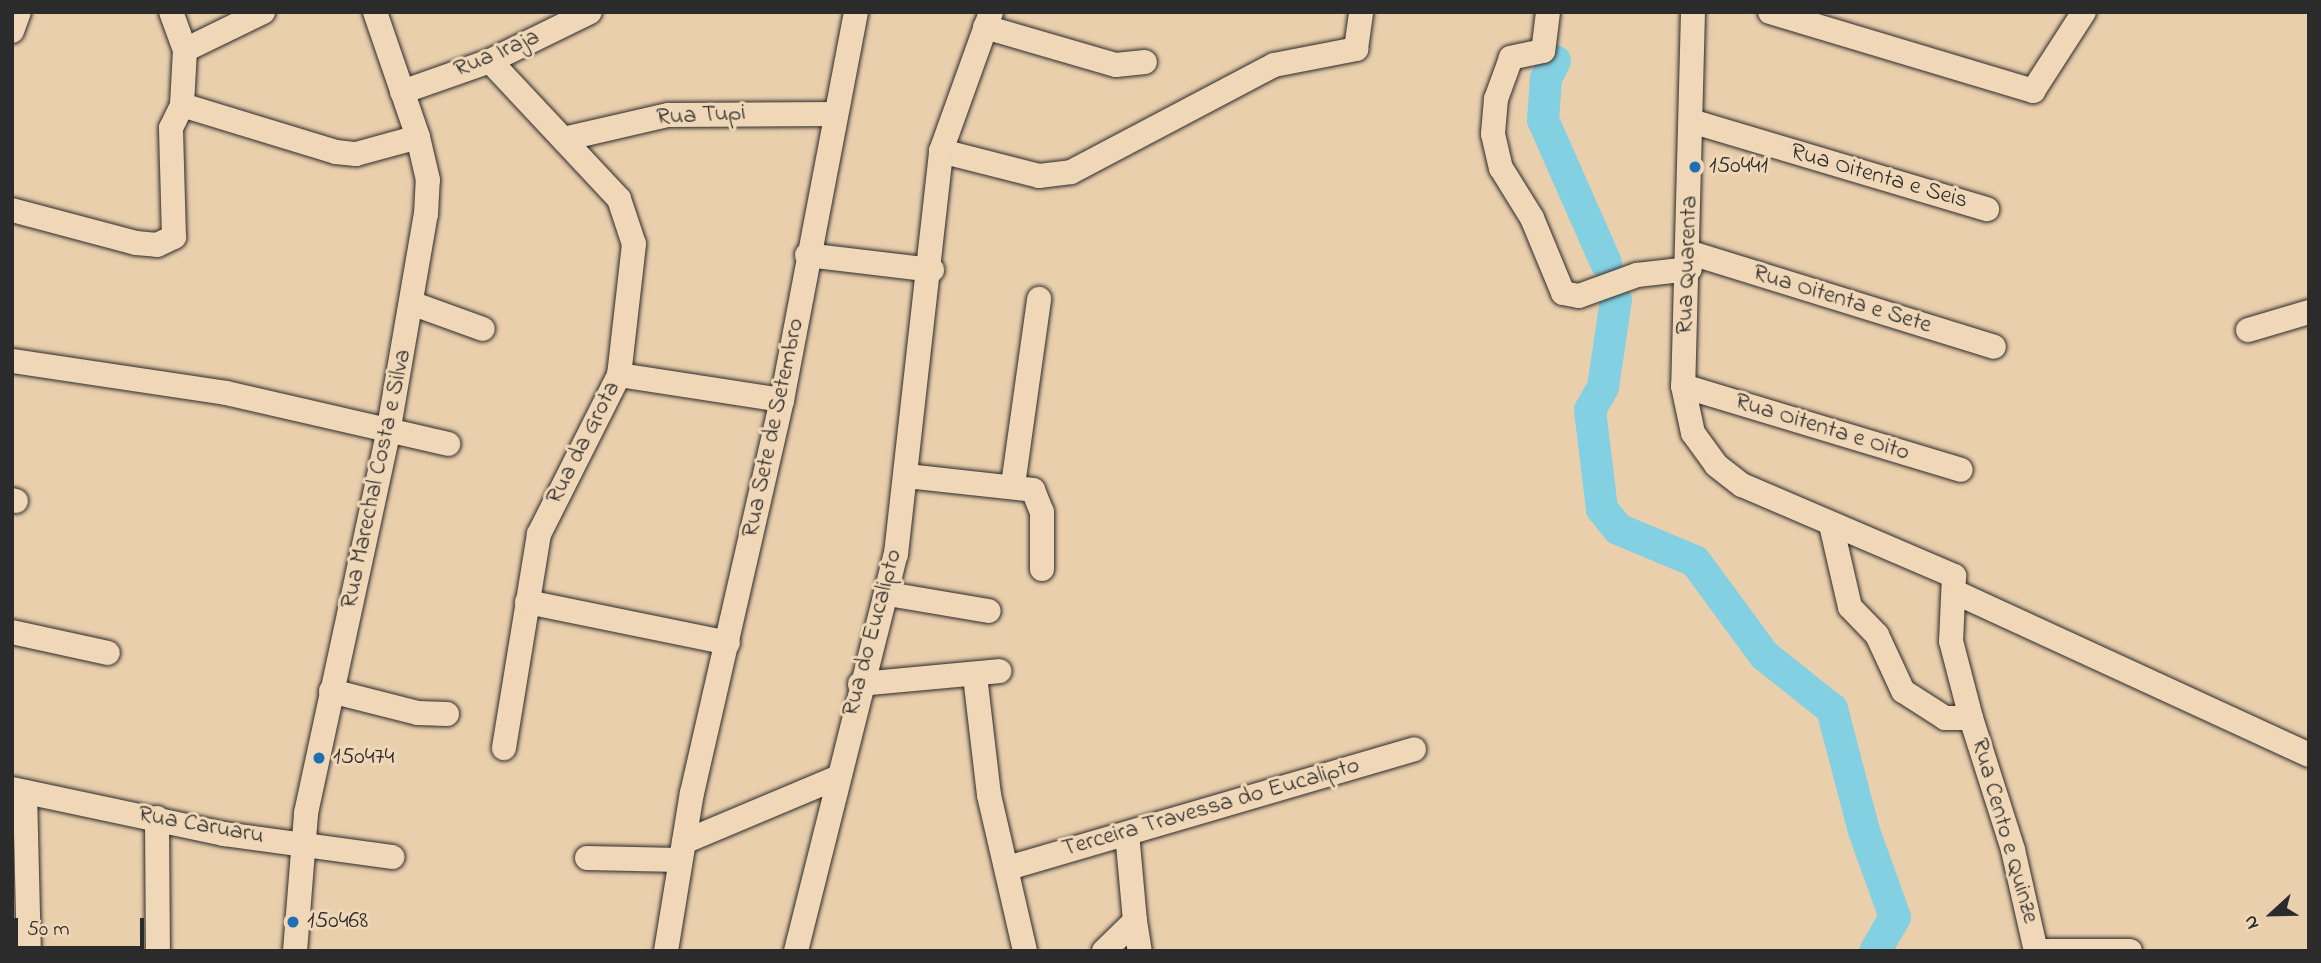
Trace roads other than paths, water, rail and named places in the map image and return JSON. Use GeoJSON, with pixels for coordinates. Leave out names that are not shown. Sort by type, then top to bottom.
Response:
{"type":"FeatureCollection","features":[{"type":"Feature","properties":{"kind":"street"},"geometry":{"type":"LineString","coordinates":[[12,31],[19,12]]}},
{"type":"Feature","properties":{"kind":"street"},"geometry":{"type":"LineString","coordinates":[[12,210],[92,235],[145,244],[174,237],[172,128],[182,105],[185,50],[171,12]]}},
{"type":"Feature","properties":{"kind":"street"},"geometry":{"type":"LineString","coordinates":[[185,50],[263,12]]}},
{"type":"Feature","properties":{"kind":"street","name":"Rua Marechal Costa e Silva"},"geometry":{"type":"LineString","coordinates":[[295,951],[302,843],[331,691],[414,304],[428,180],[418,137],[375,12]]}},
{"type":"Feature","properties":{"kind":"street","name":"Rua Iraja"},"geometry":{"type":"LineString","coordinates":[[402,92],[490,61],[590,12]]}},
{"type":"Feature","properties":{"kind":"street","name":"Rua Sete de Setembro"},"geometry":{"type":"LineString","coordinates":[[666,951],[682,851],[782,400],[807,255],[856,12]]}},
{"type":"Feature","properties":{"kind":"street"},"geometry":{"type":"LineString","coordinates":[[941,151],[1039,176],[1071,172],[1275,65],[1356,49],[1361,12]]}},
{"type":"Feature","properties":{"kind":"street"},"geometry":{"type":"LineString","coordinates":[[1548,12],[1544,51],[1511,58],[1496,99],[1493,134],[1501,168],[1532,218],[1563,293],[1579,296],[1637,275],[1690,261]]}},
{"type":"Feature","properties":{"kind":"street","name":"Rua Quarenta"},"geometry":{"type":"LineString","coordinates":[[1693,12],[1690,261],[1684,386],[1693,433],[1726,475],[1832,529]]}},
{"type":"Feature","properties":{"kind":"street"},"geometry":{"type":"LineString","coordinates":[[1770,12],[2033,91],[2084,12]]}},
{"type":"Feature","properties":{"kind":"street"},"geometry":{"type":"LineString","coordinates":[[988,20],[1116,65],[1145,62]]}},
{"type":"Feature","properties":{"kind":"street","name":"Rua do Eucalipto"},"geometry":{"type":"LineString","coordinates":[[796,951],[860,684],[888,594],[907,476],[932,270],[941,151],[988,20]]}},
{"type":"Feature","properties":{"kind":"street","name":"Rua da Grota"},"geometry":{"type":"LineString","coordinates":[[490,61],[568,138],[619,199],[634,244],[619,375],[543,524],[527,603],[504,748]]}},
{"type":"Feature","properties":{"kind":"street"},"geometry":{"type":"LineString","coordinates":[[182,105],[336,152],[356,154],[418,137]]}},
{"type":"Feature","properties":{"kind":"street","name":"Rua Tupi"},"geometry":{"type":"LineString","coordinates":[[568,138],[668,115],[836,114]]}},
{"type":"Feature","properties":{"kind":"street","name":"Rua Oitenta e Seis"},"geometry":{"type":"LineString","coordinates":[[1691,121],[1987,209]]}},
{"type":"Feature","properties":{"kind":"street"},"geometry":{"type":"LineString","coordinates":[[807,255],[932,270]]}},
{"type":"Feature","properties":{"kind":"street","name":"Rua Oitenta e Sete"},"geometry":{"type":"LineString","coordinates":[[1690,261],[1994,347]]}},
{"type":"Feature","properties":{"kind":"street"},"geometry":{"type":"LineString","coordinates":[[1013,485],[1039,299]]}},
{"type":"Feature","properties":{"kind":"street"},"geometry":{"type":"LineString","coordinates":[[414,304],[483,330]]}},
{"type":"Feature","properties":{"kind":"street"},"geometry":{"type":"LineString","coordinates":[[2248,330],[2309,312]]}},
{"type":"Feature","properties":{"kind":"street"},"geometry":{"type":"LineString","coordinates":[[12,361],[226,393],[388,433],[448,444]]}},
{"type":"Feature","properties":{"kind":"street"},"geometry":{"type":"LineString","coordinates":[[619,375],[782,400]]}},
{"type":"Feature","properties":{"kind":"street","name":"Rua Oitenta e Oito"},"geometry":{"type":"LineString","coordinates":[[1684,386],[1961,470]]}},
{"type":"Feature","properties":{"kind":"street"},"geometry":{"type":"LineString","coordinates":[[907,476],[1013,485],[1037,496],[1042,569]]}},
{"type":"Feature","properties":{"kind":"street"},"geometry":{"type":"LineString","coordinates":[[1832,529],[1935,563],[1954,576],[1957,593],[1951,641],[1971,718]]}},
{"type":"Feature","properties":{"kind":"street","name":"Rua Cento e Quinze"},"geometry":{"type":"LineString","coordinates":[[1832,529],[1850,607],[1877,635],[1903,691],[1945,718],[1971,718],[2036,951]]}},
{"type":"Feature","properties":{"kind":"street"},"geometry":{"type":"LineString","coordinates":[[1957,593],[2309,755]]}},
{"type":"Feature","properties":{"kind":"street"},"geometry":{"type":"LineString","coordinates":[[888,594],[989,611]]}},
{"type":"Feature","properties":{"kind":"street"},"geometry":{"type":"LineString","coordinates":[[527,603],[728,643]]}},
{"type":"Feature","properties":{"kind":"street"},"geometry":{"type":"LineString","coordinates":[[12,632],[108,653]]}},
{"type":"Feature","properties":{"kind":"street"},"geometry":{"type":"LineString","coordinates":[[860,684],[987,674],[989,795],[1025,951]]}},
{"type":"Feature","properties":{"kind":"street"},"geometry":{"type":"LineString","coordinates":[[331,691],[418,713],[447,714]]}},
{"type":"Feature","properties":{"kind":"street","name":"Terceira Travessa do Eucalipto"},"geometry":{"type":"LineString","coordinates":[[1008,868],[1414,749]]}},
{"type":"Feature","properties":{"kind":"street"},"geometry":{"type":"LineString","coordinates":[[587,859],[682,851],[836,778]]}},
{"type":"Feature","properties":{"kind":"street"},"geometry":{"type":"LineString","coordinates":[[18,791],[29,951]]}},
{"type":"Feature","properties":{"kind":"street","name":"Rua Caruaru"},"geometry":{"type":"LineString","coordinates":[[18,791],[156,818],[391,857]]}},
{"type":"Feature","properties":{"kind":"street"},"geometry":{"type":"LineString","coordinates":[[156,818],[158,951]]}},
{"type":"Feature","properties":{"kind":"street"},"geometry":{"type":"LineString","coordinates":[[1126,833],[1140,951]]}},
{"type":"Feature","properties":{"kind":"street"},"geometry":{"type":"LineString","coordinates":[[1104,951],[1136,921]]}},
{"type":"Feature","properties":{"kind":"street"},"geometry":{"type":"LineString","coordinates":[[2036,951],[2130,951]]}},
{"type":"Feature","properties":{"kind":"waterway"},"geometry":{"type":"LineString","coordinates":[[1555,61],[1546,79],[1543,120],[1606,263]]}},
{"type":"Feature","properties":{"kind":"waterway"},"geometry":{"type":"LineString","coordinates":[[1616,300],[1603,387],[1590,410],[1602,509],[1618,529],[1695,561],[1764,655],[1832,709],[1864,831],[1895,917],[1875,951]]}},
{"type":"Feature","properties":{"kind":"place","name":"150441"},"geometry":{"type":"Point","coordinates":[1695,167]}},
{"type":"Feature","properties":{"kind":"place","name":"150474"},"geometry":{"type":"Point","coordinates":[319,758]}},
{"type":"Feature","properties":{"kind":"place","name":"150468"},"geometry":{"type":"Point","coordinates":[293,922]}}]}
